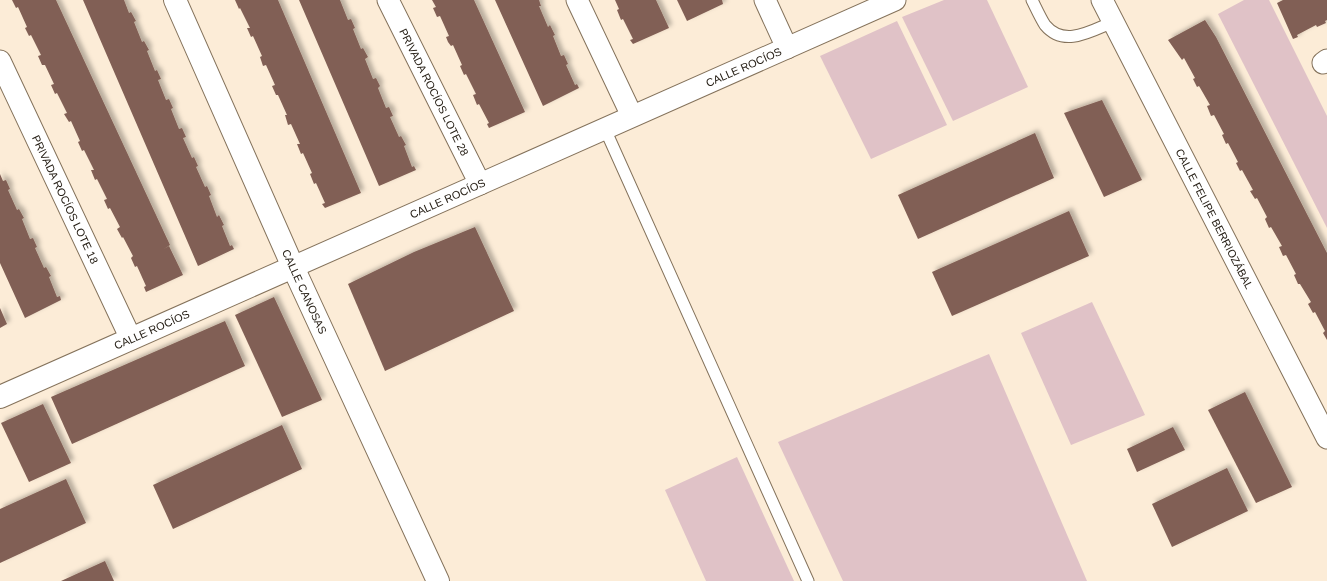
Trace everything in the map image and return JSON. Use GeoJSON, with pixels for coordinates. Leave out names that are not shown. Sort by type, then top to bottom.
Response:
{"type":"FeatureCollection","features":[{"type":"Feature","properties":{"kind":"street","name":"CALLE CANOSAS"},"geometry":{"type":"LineString","coordinates":[[175,0],[293,267],[438,581]]}},
{"type":"Feature","properties":{"kind":"street","name":"PRIVADA ROCÍOS LOTE 28"},"geometry":{"type":"LineString","coordinates":[[388,0],[480,184]]}},
{"type":"Feature","properties":{"kind":"street"},"geometry":{"type":"LineString","coordinates":[[577,0],[632,116]]}},
{"type":"Feature","properties":{"kind":"street"},"geometry":{"type":"LineString","coordinates":[[765,0],[788,48]]}},
{"type":"Feature","properties":{"kind":"street","name":"CALLE ROCÍOS"},"geometry":{"type":"LineString","coordinates":[[0,397],[895,0]]}},
{"type":"Feature","properties":{"kind":"street","name":"CALLE FELIPE BERRIOZÁBAL"},"geometry":{"type":"LineString","coordinates":[[1102,0],[1327,438]]}},
{"type":"Feature","properties":{"kind":"street","name":"PRIVADA ROCÍOS LOTE 18"},"geometry":{"type":"LineString","coordinates":[[0,61],[131,339]]}},
{"type":"Feature","properties":{"kind":"lane"},"geometry":{"type":"LineString","coordinates":[[1032,0],[1046,25],[1058,35],[1075,37],[1113,22]]}},
{"type":"Feature","properties":{"kind":"lane"},"geometry":{"type":"LineString","coordinates":[[605,129],[808,581]]}},
{"type":"Feature","properties":{"kind":"shaded area"},"geometry":{"type":"Polygon","coordinates":[[[944,0],[987,0],[1028,87],[953,121],[902,17],[944,0]]]}},
{"type":"Feature","properties":{"kind":"shaded area"},"geometry":{"type":"Polygon","coordinates":[[[1244,0],[1269,0],[1327,116],[1327,228],[1218,14],[1244,0]]]}},
{"type":"Feature","properties":{"kind":"shaded area"},"geometry":{"type":"Polygon","coordinates":[[[897,21],[947,125],[871,159],[820,56],[897,21]]]}},
{"type":"Feature","properties":{"kind":"shaded area"},"geometry":{"type":"Polygon","coordinates":[[[1092,302],[1145,415],[1071,445],[1021,333],[1092,302]]]}},
{"type":"Feature","properties":{"kind":"shaded area"},"geometry":{"type":"Polygon","coordinates":[[[989,354],[1087,581],[843,581],[778,442],[989,354]]]}},
{"type":"Feature","properties":{"kind":"shaded area"},"geometry":{"type":"Polygon","coordinates":[[[737,457],[794,581],[706,581],[665,490],[737,457]]]}},
{"type":"Feature","properties":{"kind":"building"},"geometry":{"type":"Polygon","coordinates":[[[12,0],[56,0],[170,245],[164,249],[169,246],[183,275],[146,292],[144,287],[146,286],[137,266],[135,267],[131,258],[133,256],[117,229],[120,227],[110,208],[108,209],[104,200],[107,199],[97,179],[95,180],[91,170],[94,170],[84,150],[82,151],[78,142],[80,141],[71,121],[69,122],[64,114],[67,113],[57,93],[55,94],[51,85],[54,84],[45,65],[42,65],[38,56],[41,55],[31,35],[29,36],[25,28],[27,27],[18,7],[16,8],[12,0]]]}},
{"type":"Feature","properties":{"kind":"building"},"geometry":{"type":"Polygon","coordinates":[[[83,0],[124,0],[129,13],[131,12],[136,21],[134,22],[142,42],[144,41],[149,50],[147,51],[155,71],[157,70],[161,79],[158,80],[166,100],[169,99],[173,108],[171,109],[179,129],[182,128],[186,137],[183,138],[192,158],[194,157],[198,166],[196,167],[205,187],[207,186],[211,195],[209,196],[217,217],[219,215],[224,225],[222,226],[230,246],[232,245],[234,249],[198,266],[83,0]]]}},
{"type":"Feature","properties":{"kind":"building"},"geometry":{"type":"Polygon","coordinates":[[[235,0],[278,0],[361,193],[325,208],[322,204],[325,203],[316,183],[314,184],[310,174],[312,173],[297,144],[300,144],[291,124],[288,125],[285,115],[287,115],[272,86],[275,85],[266,65],[263,66],[260,57],[262,56],[253,36],[251,37],[247,28],[250,28],[235,0]]]}},
{"type":"Feature","properties":{"kind":"building"},"geometry":{"type":"Polygon","coordinates":[[[299,0],[340,0],[348,20],[351,19],[355,28],[353,29],[361,49],[363,48],[368,57],[365,59],[373,79],[376,78],[380,86],[378,88],[386,108],[389,107],[393,116],[390,117],[399,137],[401,136],[406,145],[404,146],[412,167],[414,166],[416,170],[379,186],[299,0]]]}},
{"type":"Feature","properties":{"kind":"building"},"geometry":{"type":"Polygon","coordinates":[[[432,0],[474,0],[525,112],[489,128],[487,124],[489,123],[479,104],[477,105],[473,95],[476,94],[466,74],[464,75],[460,66],[462,65],[453,45],[451,46],[448,42],[446,37],[449,36],[440,16],[437,17],[433,8],[436,7],[432,0]]]}},
{"type":"Feature","properties":{"kind":"building"},"geometry":{"type":"Polygon","coordinates":[[[495,0],[539,0],[541,6],[539,6],[548,27],[550,25],[555,35],[553,36],[561,56],[564,55],[568,64],[566,65],[575,85],[577,84],[579,88],[543,106],[495,0]]]}},
{"type":"Feature","properties":{"kind":"building"},"geometry":{"type":"Polygon","coordinates":[[[615,0],[656,0],[669,28],[633,44],[630,40],[633,39],[623,19],[621,20],[617,10],[619,9],[615,0]]]}},
{"type":"Feature","properties":{"kind":"building"},"geometry":{"type":"Polygon","coordinates":[[[677,0],[722,0],[723,4],[687,21],[677,0]]]}},
{"type":"Feature","properties":{"kind":"building"},"geometry":{"type":"Polygon","coordinates":[[[1283,0],[1327,0],[1326,23],[1317,27],[1316,25],[1297,35],[1298,37],[1293,39],[1277,3],[1283,0]]]}},
{"type":"Feature","properties":{"kind":"building"},"geometry":{"type":"Polygon","coordinates":[[[1205,20],[1216,37],[1327,253],[1327,340],[1323,333],[1325,331],[1315,312],[1313,313],[1308,304],[1311,302],[1300,284],[1298,284],[1294,275],[1296,274],[1286,255],[1283,256],[1279,247],[1282,246],[1271,227],[1269,228],[1265,219],[1267,217],[1257,198],[1255,199],[1250,191],[1253,190],[1242,170],[1240,171],[1236,163],[1238,162],[1228,143],[1226,144],[1222,135],[1224,134],[1214,115],[1211,116],[1207,106],[1210,105],[1199,86],[1197,87],[1193,79],[1195,78],[1184,58],[1182,60],[1168,40],[1205,20]]]}},
{"type":"Feature","properties":{"kind":"building"},"geometry":{"type":"Polygon","coordinates":[[[1102,100],[1142,180],[1104,197],[1064,113],[1102,100]]]}},
{"type":"Feature","properties":{"kind":"building"},"geometry":{"type":"Polygon","coordinates":[[[1035,133],[1054,178],[918,239],[898,195],[1035,133]]]}},
{"type":"Feature","properties":{"kind":"building"},"geometry":{"type":"Polygon","coordinates":[[[0,174],[3,181],[6,180],[10,189],[8,190],[17,210],[19,209],[24,218],[22,219],[30,239],[33,238],[37,247],[35,248],[44,268],[46,267],[51,276],[49,277],[57,297],[60,296],[61,300],[25,318],[0,263],[0,174]]]}},
{"type":"Feature","properties":{"kind":"building"},"geometry":{"type":"Polygon","coordinates":[[[1069,211],[1089,256],[952,316],[932,272],[1069,211]]]}},
{"type":"Feature","properties":{"kind":"building"},"geometry":{"type":"Polygon","coordinates":[[[475,227],[514,311],[385,371],[348,284],[414,252],[475,227]]]}},
{"type":"Feature","properties":{"kind":"building"},"geometry":{"type":"Polygon","coordinates":[[[274,297],[322,400],[282,417],[235,315],[274,297]]]}},
{"type":"Feature","properties":{"kind":"building"},"geometry":{"type":"Polygon","coordinates":[[[0,308],[7,324],[0,328],[0,308]]]}},
{"type":"Feature","properties":{"kind":"building"},"geometry":{"type":"Polygon","coordinates":[[[225,321],[245,366],[72,444],[51,397],[225,321]]]}},
{"type":"Feature","properties":{"kind":"building"},"geometry":{"type":"Polygon","coordinates":[[[1245,392],[1292,487],[1256,503],[1208,410],[1245,392]]]}},
{"type":"Feature","properties":{"kind":"building"},"geometry":{"type":"Polygon","coordinates":[[[43,404],[71,463],[29,482],[1,423],[43,404]]]}},
{"type":"Feature","properties":{"kind":"building"},"geometry":{"type":"Polygon","coordinates":[[[282,425],[302,469],[173,529],[153,485],[282,425]]]}},
{"type":"Feature","properties":{"kind":"building"},"geometry":{"type":"Polygon","coordinates":[[[1173,427],[1185,450],[1137,472],[1127,449],[1173,427]]]}},
{"type":"Feature","properties":{"kind":"building"},"geometry":{"type":"Polygon","coordinates":[[[1227,468],[1248,511],[1172,547],[1152,504],[1227,468]]]}},
{"type":"Feature","properties":{"kind":"building"},"geometry":{"type":"Polygon","coordinates":[[[66,479],[86,523],[0,563],[0,509],[66,479]]]}},
{"type":"Feature","properties":{"kind":"building"},"geometry":{"type":"Polygon","coordinates":[[[105,561],[114,581],[61,581],[105,561]]]}}]}
